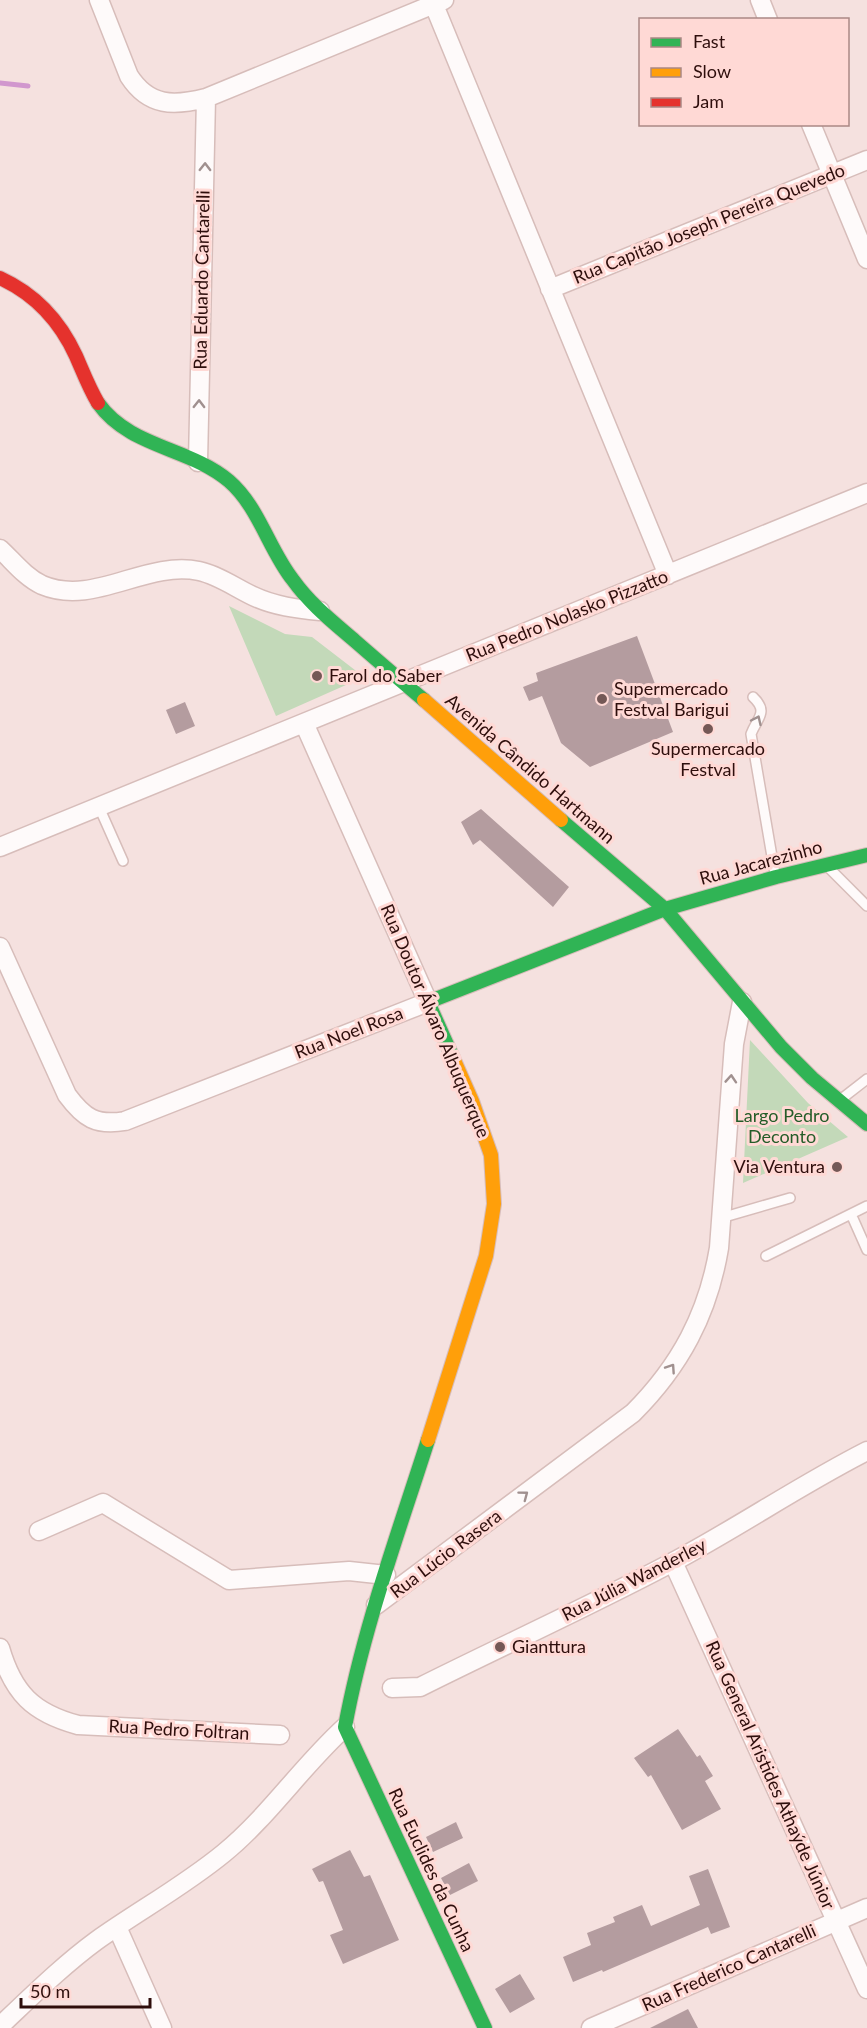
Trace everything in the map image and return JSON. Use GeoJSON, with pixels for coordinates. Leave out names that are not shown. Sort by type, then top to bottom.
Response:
{"type":"FeatureCollection","features":[{"type":"Feature","properties":{"kind":"main road","name":"Avenida Cândido Hartmann"},"geometry":{"type":"LineString","coordinates":[[0,278],[24,290],[56,321],[67,338],[94,398],[117,424],[153,445],[216,471],[231,482],[244,498],[287,573],[320,611],[665,909],[781,1047],[838,1101],[867,1124]]}},
{"type":"Feature","properties":{"kind":"main road","name":"Rua Jacarezinho"},"geometry":{"type":"LineString","coordinates":[[665,909],[776,877],[867,855]]}},
{"type":"Feature","properties":{"kind":"main road","name":"Rua Noel Rosa"},"geometry":{"type":"LineString","coordinates":[[428,1002],[665,909]]}},
{"type":"Feature","properties":{"kind":"main road","name":"Rua Doutor Álvaro Albuquerque"},"geometry":{"type":"LineString","coordinates":[[376,1605],[486,1256],[494,1204],[491,1155],[482,1125],[428,1002]]}},
{"type":"Feature","properties":{"kind":"main road","name":"Rua Lúcio Rasera"},"geometry":{"type":"LineString","coordinates":[[345,1727],[352,1688],[376,1605]]}},
{"type":"Feature","properties":{"kind":"main road","name":"Rua Euclides da Cunha"},"geometry":{"type":"LineString","coordinates":[[345,1727],[485,2028]]}},
{"type":"Feature","properties":{"kind":"street"},"geometry":{"type":"LineString","coordinates":[[99,0],[135,86],[156,101],[180,103],[206,98],[437,2],[550,289],[668,575]]}},
{"type":"Feature","properties":{"kind":"street"},"geometry":{"type":"LineString","coordinates":[[760,0],[767,18]]}},
{"type":"Feature","properties":{"kind":"street","name":"Rua Eduardo Cantarelli"},"geometry":{"type":"LineString","coordinates":[[198,462],[206,98]]}},
{"type":"Feature","properties":{"kind":"street"},"geometry":{"type":"LineString","coordinates":[[813,126],[867,259]]}},
{"type":"Feature","properties":{"kind":"street","name":"Rua Capitão Joseph Pereira Quevedo"},"geometry":{"type":"LineString","coordinates":[[550,289],[867,160]]}},
{"type":"Feature","properties":{"kind":"street","name":"Rua Pedro Nolasko Pizzatto"},"geometry":{"type":"LineString","coordinates":[[0,847],[867,493]]}},
{"type":"Feature","properties":{"kind":"street"},"geometry":{"type":"LineString","coordinates":[[0,549],[31,578],[42,585],[58,590],[75,592],[150,573],[183,569],[214,576],[273,603],[320,611]]}},
{"type":"Feature","properties":{"kind":"street","name":"Rua Doutor Álvaro Albuquerque"},"geometry":{"type":"LineString","coordinates":[[304,723],[428,1002]]}},
{"type":"Feature","properties":{"kind":"street","name":"Rua Noel Rosa"},"geometry":{"type":"LineString","coordinates":[[0,947],[67,1095],[75,1107],[98,1122],[125,1121],[428,1002]]}},
{"type":"Feature","properties":{"kind":"street","name":"Rua Lúcio Rasera"},"geometry":{"type":"LineString","coordinates":[[376,1605],[620,1423],[650,1396],[682,1352],[708,1297],[719,1248],[734,1044],[742,1002]]}},
{"type":"Feature","properties":{"kind":"street","name":"Rua Júlia Wanderley"},"geometry":{"type":"LineString","coordinates":[[392,1688],[420,1687],[673,1562],[824,1473],[867,1451]]}},
{"type":"Feature","properties":{"kind":"street"},"geometry":{"type":"LineString","coordinates":[[39,1531],[103,1503],[229,1580],[348,1571],[386,1575]]}},
{"type":"Feature","properties":{"kind":"street","name":"Rua General Aristides Athaýde Júnior"},"geometry":{"type":"LineString","coordinates":[[673,1562],[867,1989]]}},
{"type":"Feature","properties":{"kind":"street","name":"Rua Pedro Foltran"},"geometry":{"type":"LineString","coordinates":[[0,1648],[12,1682],[24,1698],[58,1720],[78,1725],[280,1735]]}},
{"type":"Feature","properties":{"kind":"street"},"geometry":{"type":"LineString","coordinates":[[0,2026],[68,1964],[226,1851],[252,1826],[318,1752],[345,1727]]}},
{"type":"Feature","properties":{"kind":"street","name":"Rua Frederico Cantarelli"},"geometry":{"type":"LineString","coordinates":[[595,2027],[867,1908]]}},
{"type":"Feature","properties":{"kind":"street"},"geometry":{"type":"LineString","coordinates":[[117,1927],[162,2028]]}},
{"type":"Feature","properties":{"kind":"lane"},"geometry":{"type":"LineString","coordinates":[[753,697],[760,704],[762,714],[751,734],[776,877]]}},
{"type":"Feature","properties":{"kind":"lane"},"geometry":{"type":"LineString","coordinates":[[99,807],[123,861]]}},
{"type":"Feature","properties":{"kind":"lane"},"geometry":{"type":"LineString","coordinates":[[825,864],[867,906]]}},
{"type":"Feature","properties":{"kind":"lane"},"geometry":{"type":"LineString","coordinates":[[838,1101],[867,1079]]}},
{"type":"Feature","properties":{"kind":"lane"},"geometry":{"type":"LineString","coordinates":[[721,1218],[790,1198]]}},
{"type":"Feature","properties":{"kind":"lane"},"geometry":{"type":"LineString","coordinates":[[766,1256],[867,1206]]}},
{"type":"Feature","properties":{"kind":"lane"},"geometry":{"type":"LineString","coordinates":[[851,1214],[867,1250]]}},
{"type":"Feature","properties":{"kind":"green space"},"geometry":{"type":"Polygon","coordinates":[[[229,606],[285,634],[312,637],[364,677],[276,716],[229,606]]]}},
{"type":"Feature","properties":{"kind":"green space","name":"Largo Pedro Deconto"},"geometry":{"type":"Polygon","coordinates":[[[750,1040],[808,1103],[848,1137],[743,1183],[750,1040]]]}},
{"type":"Feature","properties":{"kind":"building","name":"Supermercado Festval Barigui"},"geometry":{"type":"Polygon","coordinates":[[[637,636],[673,732],[590,767],[561,743],[542,696],[529,701],[523,687],[538,681],[536,673],[637,636]]]}},
{"type":"Feature","properties":{"kind":"building"},"geometry":{"type":"Polygon","coordinates":[[[185,702],[195,726],[176,734],[166,710],[185,702]]]}},
{"type":"Feature","properties":{"kind":"building"},"geometry":{"type":"Polygon","coordinates":[[[481,809],[569,887],[553,907],[480,840],[473,845],[461,822],[481,809]]]}},
{"type":"Feature","properties":{"kind":"building"},"geometry":{"type":"Polygon","coordinates":[[[678,1729],[697,1757],[700,1755],[713,1776],[705,1781],[721,1809],[682,1830],[651,1775],[648,1777],[634,1758],[678,1729]]]}},
{"type":"Feature","properties":{"kind":"building"},"geometry":{"type":"Polygon","coordinates":[[[456,1822],[463,1838],[433,1852],[426,1837],[456,1822]]]}},
{"type":"Feature","properties":{"kind":"building"},"geometry":{"type":"Polygon","coordinates":[[[350,1850],[364,1877],[370,1875],[399,1940],[343,1964],[330,1935],[343,1930],[323,1881],[319,1882],[312,1869],[350,1850]]]}},
{"type":"Feature","properties":{"kind":"building"},"geometry":{"type":"Polygon","coordinates":[[[469,1863],[478,1881],[450,1895],[441,1878],[469,1863]]]}},
{"type":"Feature","properties":{"kind":"building"},"geometry":{"type":"Polygon","coordinates":[[[708,1869],[730,1927],[711,1934],[708,1927],[603,1972],[602,1970],[573,1982],[563,1957],[591,1945],[587,1933],[615,1922],[613,1917],[642,1905],[651,1926],[700,1905],[689,1876],[708,1869]]]}},
{"type":"Feature","properties":{"kind":"building"},"geometry":{"type":"Polygon","coordinates":[[[520,1974],[535,1999],[510,2013],[495,1989],[520,1974]]]}},
{"type":"Feature","properties":{"kind":"building"},"geometry":{"type":"Polygon","coordinates":[[[688,2009],[698,2028],[650,2028],[688,2009]]]}},
{"type":"Feature","properties":{"kind":"waterway"},"geometry":{"type":"LineString","coordinates":[[0,83],[28,86]]}},
{"type":"Feature","properties":{"kind":"traffic: fast"},"geometry":{"type":"LineString","coordinates":[[98,403],[111,418],[126,429],[196,461],[229,481],[248,503],[277,556],[307,597],[330,620],[424,700]]}},
{"type":"Feature","properties":{"kind":"traffic: fast"},"geometry":{"type":"LineString","coordinates":[[561,820],[665,909],[781,1047],[812,1078],[867,1124]]}},
{"type":"Feature","properties":{"kind":"traffic: fast"},"geometry":{"type":"LineString","coordinates":[[453,1058],[428,1002],[665,909],[776,877],[867,855]]}},
{"type":"Feature","properties":{"kind":"traffic: fast"},"geometry":{"type":"LineString","coordinates":[[428,1440],[371,1618],[345,1727],[485,2028]]}},
{"type":"Feature","properties":{"kind":"traffic: slow"},"geometry":{"type":"LineString","coordinates":[[424,700],[561,820]]}},
{"type":"Feature","properties":{"kind":"traffic: slow"},"geometry":{"type":"LineString","coordinates":[[428,1440],[486,1256],[494,1204],[491,1155],[472,1101],[453,1058]]}},
{"type":"Feature","properties":{"kind":"traffic: jam"},"geometry":{"type":"LineString","coordinates":[[0,278],[35,300],[54,320],[70,343],[98,403]]}},
{"type":"Feature","properties":{"kind":"place","name":"Farol do Saber"},"geometry":{"type":"Point","coordinates":[317,676]}},
{"type":"Feature","properties":{"kind":"place","name":"Supermercado Festval Barigui"},"geometry":{"type":"Point","coordinates":[602,699]}},
{"type":"Feature","properties":{"kind":"place","name":"Supermercado Festval"},"geometry":{"type":"Point","coordinates":[708,729]}},
{"type":"Feature","properties":{"kind":"place","name":"Via Ventura"},"geometry":{"type":"Point","coordinates":[837,1167]}},
{"type":"Feature","properties":{"kind":"place","name":"Gianttura"},"geometry":{"type":"Point","coordinates":[500,1647]}}]}
